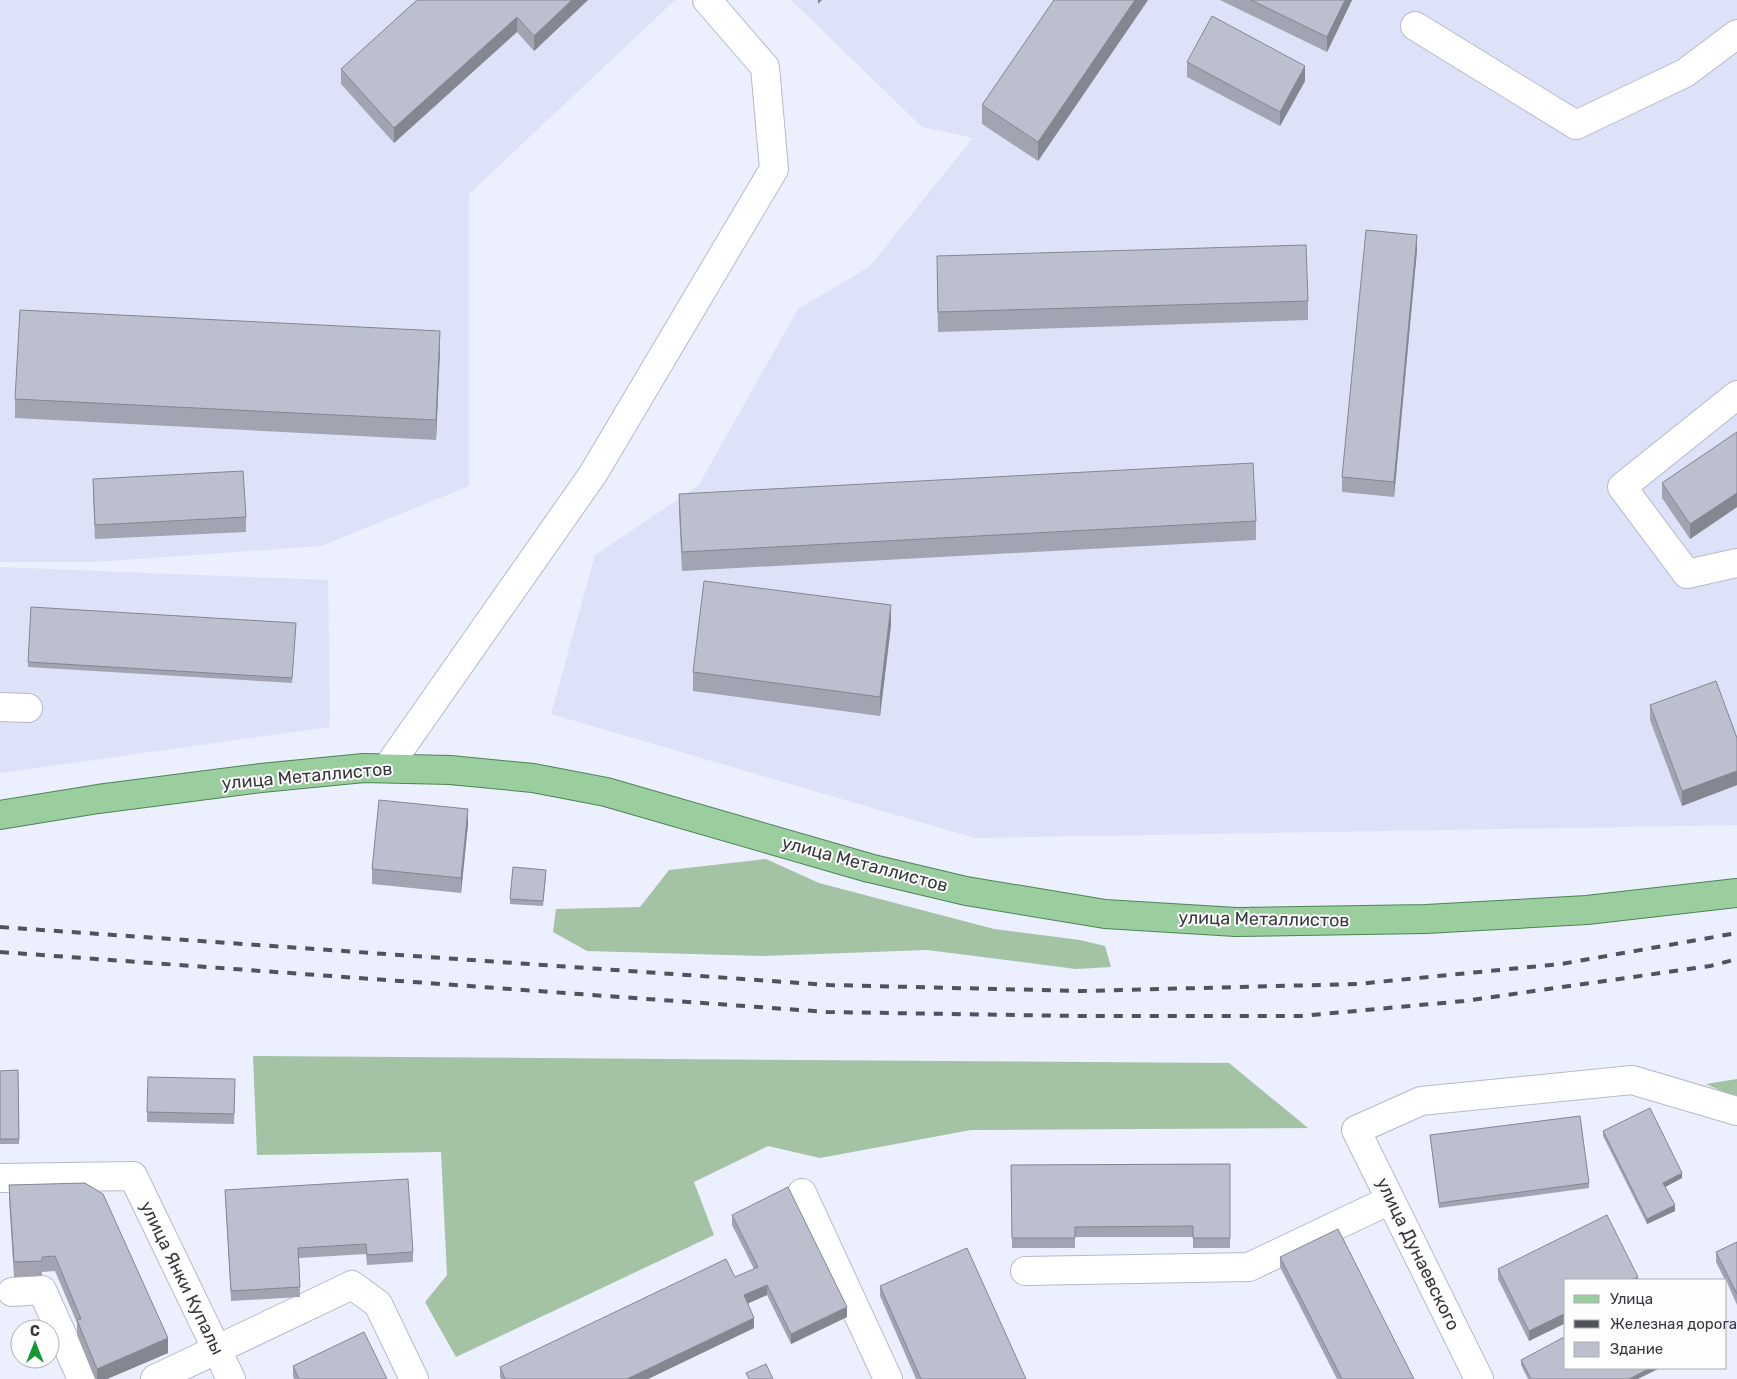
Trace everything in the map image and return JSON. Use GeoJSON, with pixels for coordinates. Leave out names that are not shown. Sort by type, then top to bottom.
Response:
{"type":"FeatureCollection","features":[{"type":"Feature","properties":{"kind":"main road","name":"улица Металлистов"},"geometry":{"type":"LineString","coordinates":[[0,815],[98,799],[261,778],[387,768],[450,770],[533,778],[606,792],[869,868],[966,891],[1105,914],[1236,922],[1426,919],[1587,910],[1737,893]]}},
{"type":"Feature","properties":{"kind":"street"},"geometry":{"type":"LineString","coordinates":[[387,768],[593,474],[774,169],[765,67],[707,0]]}},
{"type":"Feature","properties":{"kind":"street"},"geometry":{"type":"LineString","coordinates":[[1415,26],[1576,125],[1685,73],[1737,34]]}},
{"type":"Feature","properties":{"kind":"street"},"geometry":{"type":"LineString","coordinates":[[1737,395],[1622,487],[1687,574],[1737,563]]}},
{"type":"Feature","properties":{"kind":"street"},"geometry":{"type":"LineString","coordinates":[[0,708],[28,708]]}},
{"type":"Feature","properties":{"kind":"street","name":"улица Дунаевского"},"geometry":{"type":"LineString","coordinates":[[1480,1379],[1356,1130],[1422,1101],[1632,1080],[1737,1111]]}},
{"type":"Feature","properties":{"kind":"street","name":"улица Янки Купалы"},"geometry":{"type":"LineString","coordinates":[[0,1178],[133,1176],[231,1379]]}},
{"type":"Feature","properties":{"kind":"street"},"geometry":{"type":"LineString","coordinates":[[802,1193],[888,1379]]}},
{"type":"Feature","properties":{"kind":"street"},"geometry":{"type":"LineString","coordinates":[[1025,1271],[1249,1268],[1390,1200]]}},
{"type":"Feature","properties":{"kind":"street"},"geometry":{"type":"LineString","coordinates":[[155,1379],[352,1285],[378,1304],[414,1379]]}},
{"type":"Feature","properties":{"kind":"street"},"geometry":{"type":"LineString","coordinates":[[12,1292],[42,1290],[82,1379]]}},
{"type":"Feature","properties":{"kind":"shaded area"},"geometry":{"type":"Polygon","coordinates":[[[0,0],[675,0],[469,194],[469,486],[321,546],[96,562],[0,562],[0,0]]]}},
{"type":"Feature","properties":{"kind":"shaded area"},"geometry":{"type":"Polygon","coordinates":[[[791,0],[1737,0],[1737,825],[975,838],[551,714],[595,555],[698,486],[798,309],[869,267],[973,138],[922,127],[791,0]]]}},
{"type":"Feature","properties":{"kind":"shaded area"},"geometry":{"type":"Polygon","coordinates":[[[0,567],[328,580],[330,727],[0,773],[0,567]]]}},
{"type":"Feature","properties":{"kind":"green space"},"geometry":{"type":"Polygon","coordinates":[[[766,859],[819,883],[994,929],[1080,940],[1105,946],[1111,967],[1076,969],[927,950],[763,956],[587,951],[553,932],[556,909],[640,907],[669,870],[766,859]]]}},
{"type":"Feature","properties":{"kind":"green space"},"geometry":{"type":"Polygon","coordinates":[[[253,1056],[1229,1063],[1308,1128],[971,1130],[820,1158],[768,1146],[694,1182],[714,1235],[456,1357],[425,1302],[447,1275],[441,1152],[257,1155],[253,1056]]]}},
{"type":"Feature","properties":{"kind":"green space"},"geometry":{"type":"Polygon","coordinates":[[[1737,1079],[1737,1098],[1706,1084],[1737,1079]]]}},
{"type":"Feature","properties":{"kind":"building"},"geometry":{"type":"Polygon","coordinates":[[[417,0],[572,0],[534,36],[517,17],[394,128],[341,69],[417,0]]]}},
{"type":"Feature","properties":{"kind":"building"},"geometry":{"type":"Polygon","coordinates":[[[1054,0],[1135,0],[1038,142],[982,105],[1054,0]]]}},
{"type":"Feature","properties":{"kind":"building"},"geometry":{"type":"Polygon","coordinates":[[[1251,0],[1345,0],[1327,37],[1251,0]]]}},
{"type":"Feature","properties":{"kind":"building"},"geometry":{"type":"Polygon","coordinates":[[[1212,16],[1305,66],[1280,112],[1187,62],[1212,16]]]}},
{"type":"Feature","properties":{"kind":"building"},"geometry":{"type":"Polygon","coordinates":[[[1366,230],[1417,235],[1394,482],[1342,477],[1366,230]]]}},
{"type":"Feature","properties":{"kind":"building"},"geometry":{"type":"Polygon","coordinates":[[[1306,245],[1308,301],[938,312],[937,256],[1306,245]]]}},
{"type":"Feature","properties":{"kind":"building"},"geometry":{"type":"Polygon","coordinates":[[[20,310],[440,331],[436,420],[15,399],[20,310]]]}},
{"type":"Feature","properties":{"kind":"building"},"geometry":{"type":"Polygon","coordinates":[[[1737,432],[1737,493],[1690,524],[1662,483],[1737,432]]]}},
{"type":"Feature","properties":{"kind":"building"},"geometry":{"type":"Polygon","coordinates":[[[1253,463],[1256,521],[682,552],[679,494],[1253,463]]]}},
{"type":"Feature","properties":{"kind":"building"},"geometry":{"type":"Polygon","coordinates":[[[243,471],[246,517],[95,525],[93,479],[243,471]]]}},
{"type":"Feature","properties":{"kind":"building"},"geometry":{"type":"Polygon","coordinates":[[[704,581],[891,605],[880,697],[693,672],[704,581]]]}},
{"type":"Feature","properties":{"kind":"building"},"geometry":{"type":"Polygon","coordinates":[[[31,607],[296,623],[292,678],[28,662],[31,607]]]}},
{"type":"Feature","properties":{"kind":"building"},"geometry":{"type":"Polygon","coordinates":[[[1716,681],[1737,738],[1737,771],[1682,791],[1650,705],[1716,681]]]}},
{"type":"Feature","properties":{"kind":"building"},"geometry":{"type":"Polygon","coordinates":[[[379,800],[468,809],[461,878],[372,869],[379,800]]]}},
{"type":"Feature","properties":{"kind":"building"},"geometry":{"type":"Polygon","coordinates":[[[513,867],[546,870],[543,901],[510,899],[513,867]]]}},
{"type":"Feature","properties":{"kind":"building"},"geometry":{"type":"Polygon","coordinates":[[[18,1070],[19,1139],[0,1139],[0,1071],[18,1070]]]}},
{"type":"Feature","properties":{"kind":"building"},"geometry":{"type":"Polygon","coordinates":[[[148,1077],[235,1079],[234,1114],[147,1112],[148,1077]]]}},
{"type":"Feature","properties":{"kind":"building"},"geometry":{"type":"Polygon","coordinates":[[[1650,1108],[1682,1173],[1663,1183],[1675,1205],[1647,1219],[1603,1131],[1650,1108]]]}},
{"type":"Feature","properties":{"kind":"building"},"geometry":{"type":"Polygon","coordinates":[[[1580,1116],[1589,1183],[1439,1203],[1430,1135],[1580,1116]]]}},
{"type":"Feature","properties":{"kind":"building"},"geometry":{"type":"Polygon","coordinates":[[[1230,1164],[1230,1238],[1193,1238],[1193,1226],[1075,1227],[1075,1238],[1012,1238],[1011,1165],[1230,1164]]]}},
{"type":"Feature","properties":{"kind":"building"},"geometry":{"type":"Polygon","coordinates":[[[408,1179],[413,1252],[367,1255],[366,1244],[298,1248],[300,1287],[231,1291],[225,1190],[408,1179]]]}},
{"type":"Feature","properties":{"kind":"building"},"geometry":{"type":"Polygon","coordinates":[[[85,1183],[103,1194],[168,1338],[97,1369],[77,1320],[81,1319],[55,1256],[42,1257],[42,1261],[14,1262],[9,1185],[85,1183]]]}},
{"type":"Feature","properties":{"kind":"building"},"geometry":{"type":"Polygon","coordinates":[[[788,1187],[847,1307],[791,1334],[767,1285],[744,1295],[754,1318],[627,1379],[505,1379],[500,1367],[726,1259],[735,1277],[758,1267],[732,1215],[788,1187]]]}},
{"type":"Feature","properties":{"kind":"building"},"geometry":{"type":"Polygon","coordinates":[[[1607,1215],[1638,1277],[1633,1279],[1564,1279],[1564,1314],[1529,1331],[1498,1269],[1607,1215]]]}},
{"type":"Feature","properties":{"kind":"building"},"geometry":{"type":"Polygon","coordinates":[[[1338,1229],[1414,1379],[1342,1379],[1280,1257],[1338,1229]]]}},
{"type":"Feature","properties":{"kind":"building"},"geometry":{"type":"Polygon","coordinates":[[[1737,1242],[1737,1294],[1716,1252],[1737,1242]]]}},
{"type":"Feature","properties":{"kind":"building"},"geometry":{"type":"Polygon","coordinates":[[[967,1248],[1026,1379],[921,1379],[880,1286],[967,1248]]]}},
{"type":"Feature","properties":{"kind":"building"},"geometry":{"type":"Polygon","coordinates":[[[364,1332],[387,1379],[299,1379],[293,1366],[364,1332]]]}},
{"type":"Feature","properties":{"kind":"building"},"geometry":{"type":"Polygon","coordinates":[[[1564,1337],[1564,1369],[1648,1369],[1629,1379],[1531,1379],[1521,1360],[1564,1337]]]}},
{"type":"Feature","properties":{"kind":"building"},"geometry":{"type":"Polygon","coordinates":[[[766,1364],[773,1379],[749,1379],[746,1373],[766,1364]]]}},
{"type":"Feature","properties":{"kind":"railway"},"geometry":{"type":"LineString","coordinates":[[0,927],[829,985],[1082,991],[1357,984],[1561,964],[1737,933]]}},
{"type":"Feature","properties":{"kind":"railway"},"geometry":{"type":"LineString","coordinates":[[0,952],[827,1012],[1077,1016],[1301,1016],[1464,1001],[1710,966],[1737,959]]}}]}
